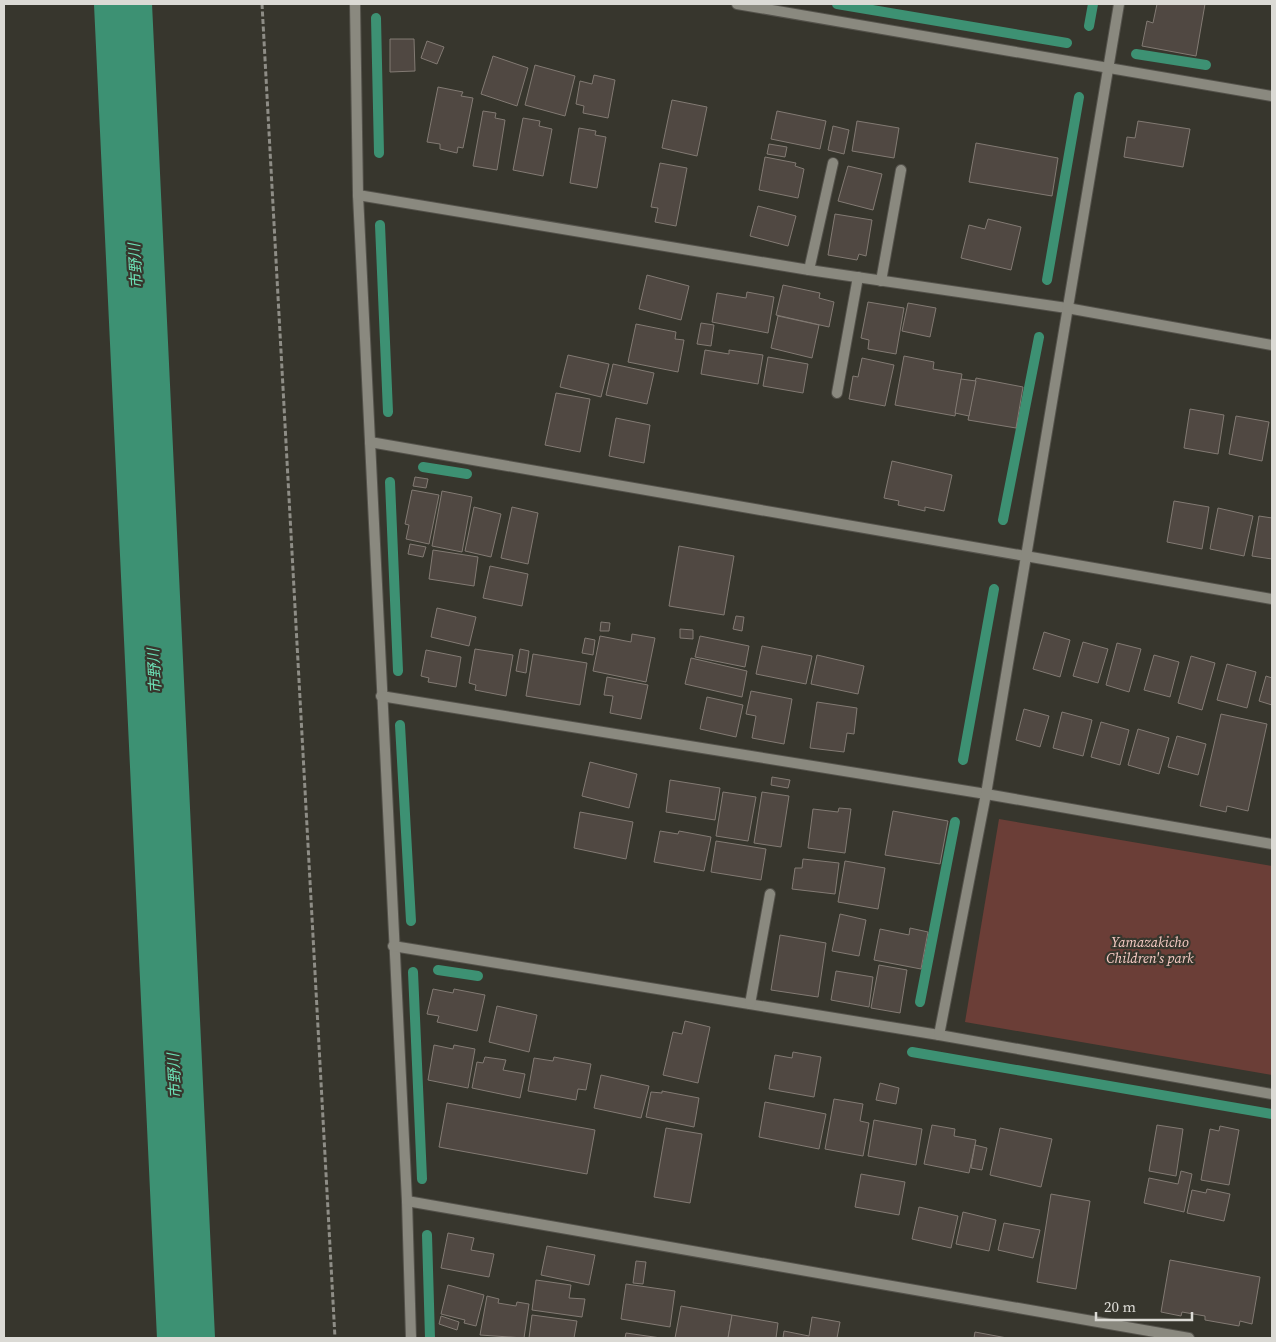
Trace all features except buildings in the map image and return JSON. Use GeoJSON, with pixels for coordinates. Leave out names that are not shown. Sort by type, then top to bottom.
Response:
{"type":"FeatureCollection","features":[{"type":"Feature","properties":{"kind":"street"},"geometry":{"type":"LineString","coordinates":[[355,4],[358,195],[393,946],[407,1201],[411,1338]]}},
{"type":"Feature","properties":{"kind":"street"},"geometry":{"type":"LineString","coordinates":[[737,4],[1272,96]]}},
{"type":"Feature","properties":{"kind":"street"},"geometry":{"type":"LineString","coordinates":[[939,1036],[986,794],[1119,4]]}},
{"type":"Feature","properties":{"kind":"street"},"geometry":{"type":"LineString","coordinates":[[809,270],[833,163]]}},
{"type":"Feature","properties":{"kind":"street"},"geometry":{"type":"LineString","coordinates":[[881,281],[901,170]]}},
{"type":"Feature","properties":{"kind":"street"},"geometry":{"type":"LineString","coordinates":[[358,195],[809,270],[1067,308],[1272,345]]}},
{"type":"Feature","properties":{"kind":"street"},"geometry":{"type":"LineString","coordinates":[[837,394],[858,277]]}},
{"type":"Feature","properties":{"kind":"street"},"geometry":{"type":"LineString","coordinates":[[370,442],[1272,599]]}},
{"type":"Feature","properties":{"kind":"street"},"geometry":{"type":"LineString","coordinates":[[382,696],[986,794],[1272,844]]}},
{"type":"Feature","properties":{"kind":"street"},"geometry":{"type":"LineString","coordinates":[[750,1004],[770,894]]}},
{"type":"Feature","properties":{"kind":"street"},"geometry":{"type":"LineString","coordinates":[[393,946],[750,1004],[1272,1094]]}},
{"type":"Feature","properties":{"kind":"street"},"geometry":{"type":"LineString","coordinates":[[407,1201],[1189,1338]]}},
{"type":"Feature","properties":{"kind":"path"},"geometry":{"type":"LineString","coordinates":[[262,4],[335,1338]]}},
{"type":"Feature","properties":{"kind":"green space","name":"Yamazakicho Children's park"},"geometry":{"type":"Polygon","coordinates":[[[999,819],[1272,866],[1272,1075],[965,1022],[999,819]]]}},
{"type":"Feature","properties":{"kind":"waterway","name":"市野川"},"geometry":{"type":"LineString","coordinates":[[123,4],[186,1338]]}},
{"type":"Feature","properties":{"kind":"waterway"},"geometry":{"type":"LineString","coordinates":[[837,4],[1067,43]]}},
{"type":"Feature","properties":{"kind":"waterway"},"geometry":{"type":"LineString","coordinates":[[1089,26],[1093,4]]}},
{"type":"Feature","properties":{"kind":"waterway"},"geometry":{"type":"LineString","coordinates":[[376,18],[379,153]]}},
{"type":"Feature","properties":{"kind":"waterway"},"geometry":{"type":"LineString","coordinates":[[1136,54],[1206,65]]}},
{"type":"Feature","properties":{"kind":"waterway"},"geometry":{"type":"LineString","coordinates":[[1047,280],[1079,97]]}},
{"type":"Feature","properties":{"kind":"waterway"},"geometry":{"type":"LineString","coordinates":[[380,225],[388,412]]}},
{"type":"Feature","properties":{"kind":"waterway"},"geometry":{"type":"LineString","coordinates":[[1003,520],[1039,337]]}},
{"type":"Feature","properties":{"kind":"waterway"},"geometry":{"type":"LineString","coordinates":[[423,467],[467,474]]}},
{"type":"Feature","properties":{"kind":"waterway"},"geometry":{"type":"LineString","coordinates":[[390,482],[398,671]]}},
{"type":"Feature","properties":{"kind":"waterway"},"geometry":{"type":"LineString","coordinates":[[963,760],[994,589]]}},
{"type":"Feature","properties":{"kind":"waterway"},"geometry":{"type":"LineString","coordinates":[[400,725],[411,921]]}},
{"type":"Feature","properties":{"kind":"waterway"},"geometry":{"type":"LineString","coordinates":[[920,1002],[955,822]]}},
{"type":"Feature","properties":{"kind":"waterway"},"geometry":{"type":"LineString","coordinates":[[438,970],[478,976]]}},
{"type":"Feature","properties":{"kind":"waterway"},"geometry":{"type":"LineString","coordinates":[[413,972],[422,1179]]}},
{"type":"Feature","properties":{"kind":"waterway"},"geometry":{"type":"LineString","coordinates":[[912,1052],[1272,1114]]}},
{"type":"Feature","properties":{"kind":"waterway"},"geometry":{"type":"LineString","coordinates":[[427,1235],[430,1338]]}}]}
